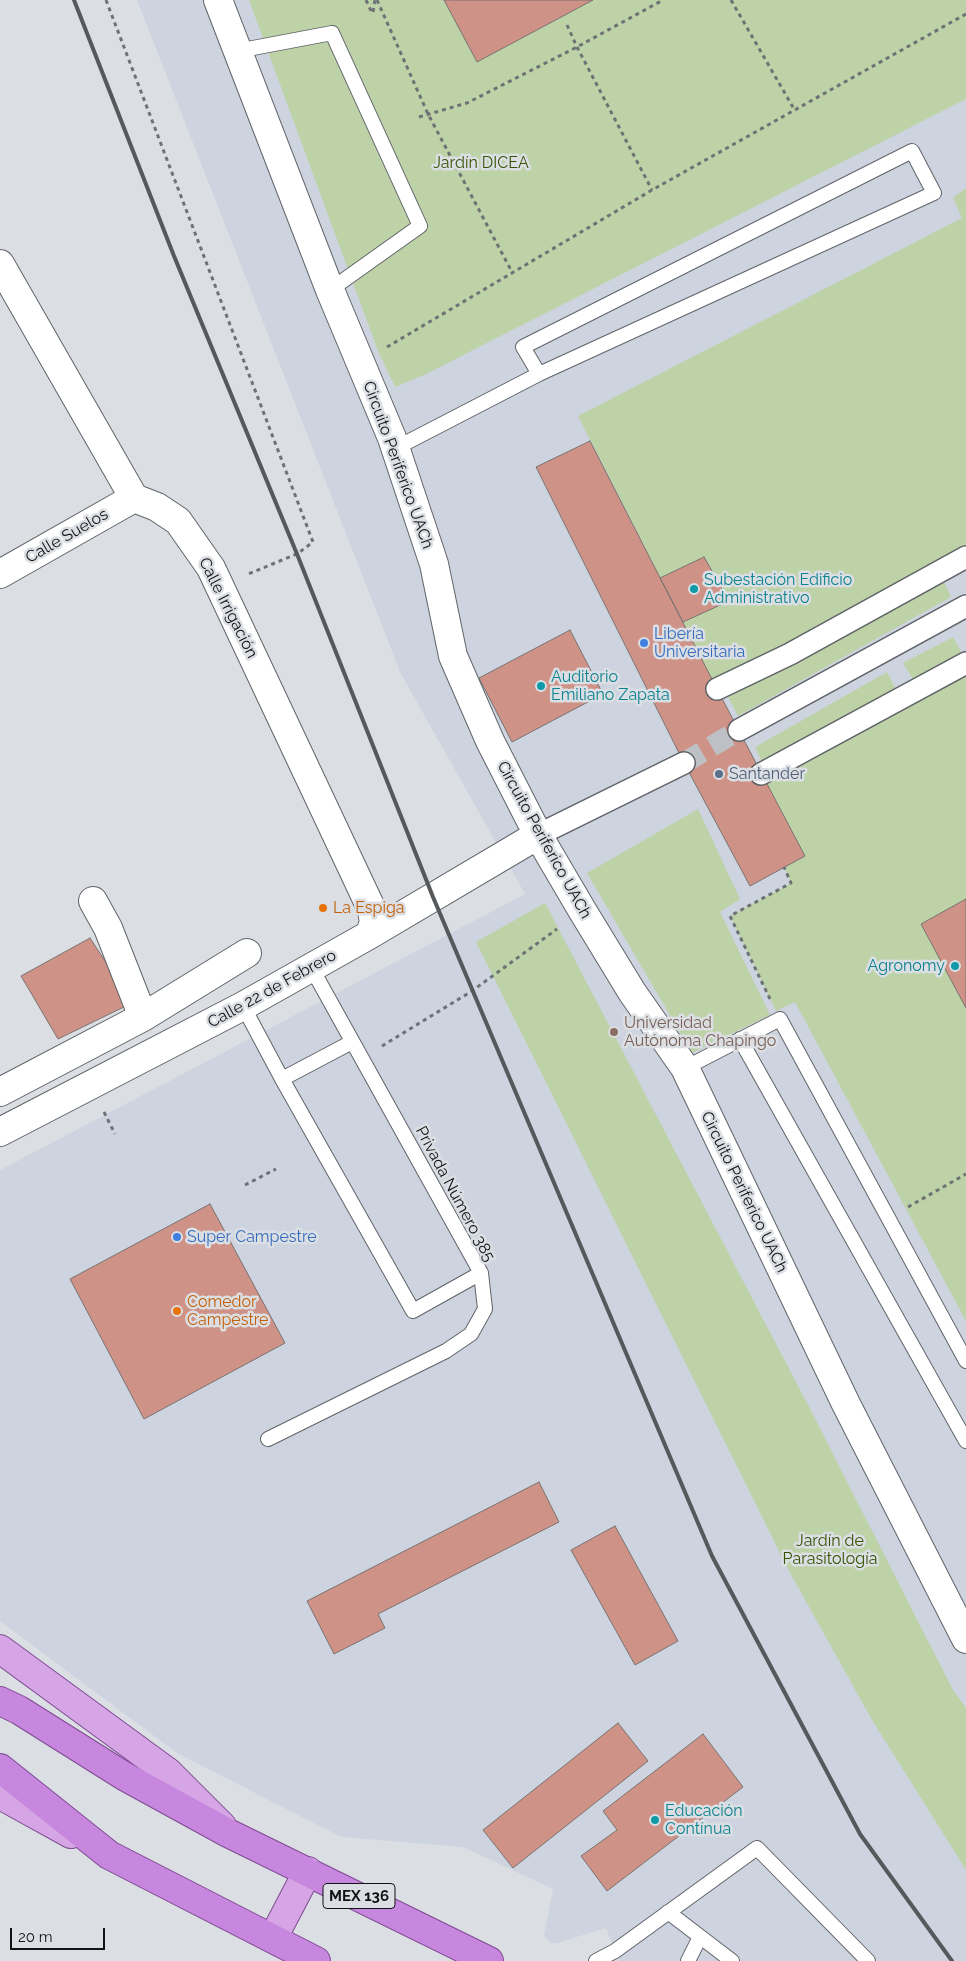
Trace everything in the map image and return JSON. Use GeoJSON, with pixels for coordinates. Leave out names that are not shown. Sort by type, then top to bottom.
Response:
{"type":"FeatureCollection","features":[{"type":"Feature","properties":{"kind":"highway","name":"MEX 136"},"geometry":{"type":"LineString","coordinates":[[6,1702],[124,1776],[228,1833],[489,1961]]}},
{"type":"Feature","properties":{"kind":"highway"},"geometry":{"type":"LineString","coordinates":[[0,1768],[109,1855],[316,1961]]}},
{"type":"Feature","properties":{"kind":"main road"},"geometry":{"type":"LineString","coordinates":[[0,1649],[168,1772],[228,1833]]}},
{"type":"Feature","properties":{"kind":"main road"},"geometry":{"type":"LineString","coordinates":[[0,1795],[109,1855]]}},
{"type":"Feature","properties":{"kind":"main road"},"geometry":{"type":"LineString","coordinates":[[273,1938],[308,1871]]}},
{"type":"Feature","properties":{"kind":"street","name":"Circuito Periferico UACh"},"geometry":{"type":"LineString","coordinates":[[218,0],[330,290],[396,448],[434,564],[453,656],[490,741],[538,835],[582,910],[632,992],[685,1068],[846,1404],[965,1634]]}},
{"type":"Feature","properties":{"kind":"street"},"geometry":{"type":"LineString","coordinates":[[0,264],[134,498]]}},
{"type":"Feature","properties":{"kind":"street","name":"Calle Irrigación"},"geometry":{"type":"LineString","coordinates":[[134,498],[156,507],[178,522],[211,568],[372,910],[374,923],[369,935]]}},
{"type":"Feature","properties":{"kind":"street","name":"Calle Suelos"},"geometry":{"type":"LineString","coordinates":[[0,574],[134,498]]}},
{"type":"Feature","properties":{"kind":"street"},"geometry":{"type":"LineString","coordinates":[[717,689],[790,654],[966,557]]}},
{"type":"Feature","properties":{"kind":"street"},"geometry":{"type":"LineString","coordinates":[[739,730],[966,606]]}},
{"type":"Feature","properties":{"kind":"street"},"geometry":{"type":"LineString","coordinates":[[761,774],[966,663]]}},
{"type":"Feature","properties":{"kind":"street"},"geometry":{"type":"LineString","coordinates":[[538,835],[684,763]]}},
{"type":"Feature","properties":{"kind":"street","name":"Calle 22 de Febrero"},"geometry":{"type":"LineString","coordinates":[[0,1132],[243,1006],[369,935],[538,835]]}},
{"type":"Feature","properties":{"kind":"street"},"geometry":{"type":"LineString","coordinates":[[93,901],[108,928],[143,1017]]}},
{"type":"Feature","properties":{"kind":"street"},"geometry":{"type":"LineString","coordinates":[[0,1092],[143,1017],[247,953]]}},
{"type":"Feature","properties":{"kind":"lane"},"geometry":{"type":"LineString","coordinates":[[237,51],[332,33],[420,226],[330,290]]}},
{"type":"Feature","properties":{"kind":"lane"},"geometry":{"type":"LineString","coordinates":[[396,448],[539,374],[934,193],[912,151],[523,347],[539,374]]}},
{"type":"Feature","properties":{"kind":"lane","name":"Privada Número 385"},"geometry":{"type":"LineString","coordinates":[[243,1006],[282,1080],[413,1311],[481,1273],[311,968]]}},
{"type":"Feature","properties":{"kind":"lane"},"geometry":{"type":"LineString","coordinates":[[685,1068],[780,1019],[966,1361]]}},
{"type":"Feature","properties":{"kind":"lane"},"geometry":{"type":"LineString","coordinates":[[740,1039],[966,1440]]}},
{"type":"Feature","properties":{"kind":"lane"},"geometry":{"type":"LineString","coordinates":[[282,1080],[352,1042]]}},
{"type":"Feature","properties":{"kind":"lane"},"geometry":{"type":"LineString","coordinates":[[268,1439],[446,1351],[471,1334],[485,1309],[481,1273]]}},
{"type":"Feature","properties":{"kind":"lane"},"geometry":{"type":"LineString","coordinates":[[596,1961],[615,1951],[757,1848],[868,1961]]}},
{"type":"Feature","properties":{"kind":"lane"},"geometry":{"type":"LineString","coordinates":[[668,1912],[732,1961]]}},
{"type":"Feature","properties":{"kind":"lane"},"geometry":{"type":"LineString","coordinates":[[688,1961],[700,1937]]}},
{"type":"Feature","properties":{"kind":"path"},"geometry":{"type":"LineString","coordinates":[[106,0],[313,542],[297,554],[244,576],[211,568]]}},
{"type":"Feature","properties":{"kind":"path"},"geometry":{"type":"LineString","coordinates":[[366,0],[372,13],[376,0]]}},
{"type":"Feature","properties":{"kind":"path"},"geometry":{"type":"LineString","coordinates":[[376,0],[428,114],[512,272]]}},
{"type":"Feature","properties":{"kind":"path"},"geometry":{"type":"LineString","coordinates":[[418,117],[467,103],[577,47],[663,0]]}},
{"type":"Feature","properties":{"kind":"path"},"geometry":{"type":"LineString","coordinates":[[731,0],[794,110]]}},
{"type":"Feature","properties":{"kind":"path"},"geometry":{"type":"LineString","coordinates":[[360,363],[652,190],[966,14]]}},
{"type":"Feature","properties":{"kind":"path"},"geometry":{"type":"LineString","coordinates":[[567,25],[652,190]]}},
{"type":"Feature","properties":{"kind":"path"},"geometry":{"type":"LineString","coordinates":[[780,1019],[730,916],[791,883],[784,867]]}},
{"type":"Feature","properties":{"kind":"path"},"geometry":{"type":"LineString","coordinates":[[360,1056],[383,1046],[472,991],[582,910]]}},
{"type":"Feature","properties":{"kind":"path"},"geometry":{"type":"LineString","coordinates":[[245,1185],[276,1169]]}},
{"type":"Feature","properties":{"kind":"path"},"geometry":{"type":"LineString","coordinates":[[888,1218],[966,1174]]}},
{"type":"Feature","properties":{"kind":"shaded area","name":"Universidad Autónoma Chapingo"},"geometry":{"type":"Polygon","coordinates":[[[137,0],[966,0],[966,1961],[619,1961],[606,1928],[557,1943],[550,1943],[544,1936],[553,1889],[463,1847],[341,1837],[177,1753],[0,1621],[0,1170],[525,894],[401,674],[137,0]]]}},
{"type":"Feature","properties":{"kind":"green space","name":"Jardín DICEA"},"geometry":{"type":"Polygon","coordinates":[[[249,0],[966,0],[966,99],[426,374],[395,387],[378,351],[249,0]]]}},
{"type":"Feature","properties":{"kind":"green space"},"geometry":{"type":"Polygon","coordinates":[[[966,188],[966,557],[717,689],[578,416],[962,218],[953,198],[966,188]]]}},
{"type":"Feature","properties":{"kind":"green space"},"geometry":{"type":"Polygon","coordinates":[[[943,580],[951,597],[738,716],[727,695],[943,580]]]}},
{"type":"Feature","properties":{"kind":"green space"},"geometry":{"type":"Polygon","coordinates":[[[953,637],[962,654],[914,681],[903,663],[953,637]]]}},
{"type":"Feature","properties":{"kind":"green space"},"geometry":{"type":"Polygon","coordinates":[[[966,665],[966,1321],[795,1002],[776,1011],[730,916],[791,883],[784,867],[805,856],[761,774],[966,665]]]}},
{"type":"Feature","properties":{"kind":"green space"},"geometry":{"type":"Polygon","coordinates":[[[887,672],[897,691],[764,766],[755,747],[887,672]]]}},
{"type":"Feature","properties":{"kind":"green space"},"geometry":{"type":"Polygon","coordinates":[[[698,809],[740,899],[720,912],[770,1015],[692,1053],[587,873],[698,809]]]}},
{"type":"Feature","properties":{"kind":"green space","name":"Jardín de Parasitología"},"geometry":{"type":"Polygon","coordinates":[[[545,903],[807,1403],[953,1690],[966,1708],[966,1870],[872,1720],[789,1571],[476,942],[545,903]]]}},
{"type":"Feature","properties":{"kind":"building"},"geometry":{"type":"Polygon","coordinates":[[[444,0],[593,0],[477,62],[444,0]]]}},
{"type":"Feature","properties":{"kind":"building"},"geometry":{"type":"Polygon","coordinates":[[[590,441],[805,856],[750,886],[684,763],[536,467],[590,441]]]}},
{"type":"Feature","properties":{"kind":"building","name":"Subestación Edificio Administrativo"},"geometry":{"type":"Polygon","coordinates":[[[704,557],[729,601],[683,622],[660,578],[704,557]]]}},
{"type":"Feature","properties":{"kind":"building","name":"Auditorio Emiliano Zapata"},"geometry":{"type":"Polygon","coordinates":[[[570,630],[603,694],[512,742],[479,678],[570,630]]]}},
{"type":"Feature","properties":{"kind":"building","name":"Agronomy"},"geometry":{"type":"Polygon","coordinates":[[[966,899],[966,1008],[921,924],[966,899]]]}},
{"type":"Feature","properties":{"kind":"building"},"geometry":{"type":"Polygon","coordinates":[[[90,938],[109,967],[128,1005],[58,1039],[21,976],[90,938]]]}},
{"type":"Feature","properties":{"kind":"building","name":"Comedor Campestre"},"geometry":{"type":"Polygon","coordinates":[[[210,1204],[285,1343],[144,1419],[70,1279],[210,1204]]]}},
{"type":"Feature","properties":{"kind":"building"},"geometry":{"type":"Polygon","coordinates":[[[539,1482],[559,1522],[378,1614],[385,1628],[334,1654],[307,1601],[539,1482]]]}},
{"type":"Feature","properties":{"kind":"building"},"geometry":{"type":"Polygon","coordinates":[[[615,1526],[678,1641],[635,1665],[571,1550],[615,1526]]]}},
{"type":"Feature","properties":{"kind":"building"},"geometry":{"type":"Polygon","coordinates":[[[618,1723],[648,1761],[513,1868],[483,1830],[618,1723]]]}},
{"type":"Feature","properties":{"kind":"building","name":"Educación Contínua"},"geometry":{"type":"Polygon","coordinates":[[[703,1734],[743,1787],[607,1891],[581,1856],[617,1830],[603,1811],[703,1734]]]}},
{"type":"Feature","properties":{"kind":"tunnel"},"geometry":{"type":"LineString","coordinates":[[684,763],[739,730]]}},
{"type":"Feature","properties":{"kind":"railway"},"geometry":{"type":"LineString","coordinates":[[74,0],[174,256],[297,554],[433,897],[712,1556],[860,1834],[952,1961]]}},
{"type":"Feature","properties":{"kind":"place","name":"Subestación Edificio Administrativo"},"geometry":{"type":"Point","coordinates":[694,589]}},
{"type":"Feature","properties":{"kind":"place","name":"Libería Universitaria"},"geometry":{"type":"Point","coordinates":[644,643]}},
{"type":"Feature","properties":{"kind":"place","name":"Auditorio Emiliano Zapata"},"geometry":{"type":"Point","coordinates":[541,686]}},
{"type":"Feature","properties":{"kind":"place","name":"Santander"},"geometry":{"type":"Point","coordinates":[719,774]}},
{"type":"Feature","properties":{"kind":"place","name":"La Espiga"},"geometry":{"type":"Point","coordinates":[323,908]}},
{"type":"Feature","properties":{"kind":"place","name":"Agronomy"},"geometry":{"type":"Point","coordinates":[955,966]}},
{"type":"Feature","properties":{"kind":"place","name":"Universidad Autónoma Chapingo"},"geometry":{"type":"Point","coordinates":[614,1032]}},
{"type":"Feature","properties":{"kind":"place","name":"Super Campestre"},"geometry":{"type":"Point","coordinates":[177,1237]}},
{"type":"Feature","properties":{"kind":"place","name":"Comedor Campestre"},"geometry":{"type":"Point","coordinates":[177,1311]}},
{"type":"Feature","properties":{"kind":"place","name":"Educación Contínua"},"geometry":{"type":"Point","coordinates":[655,1820]}}]}
